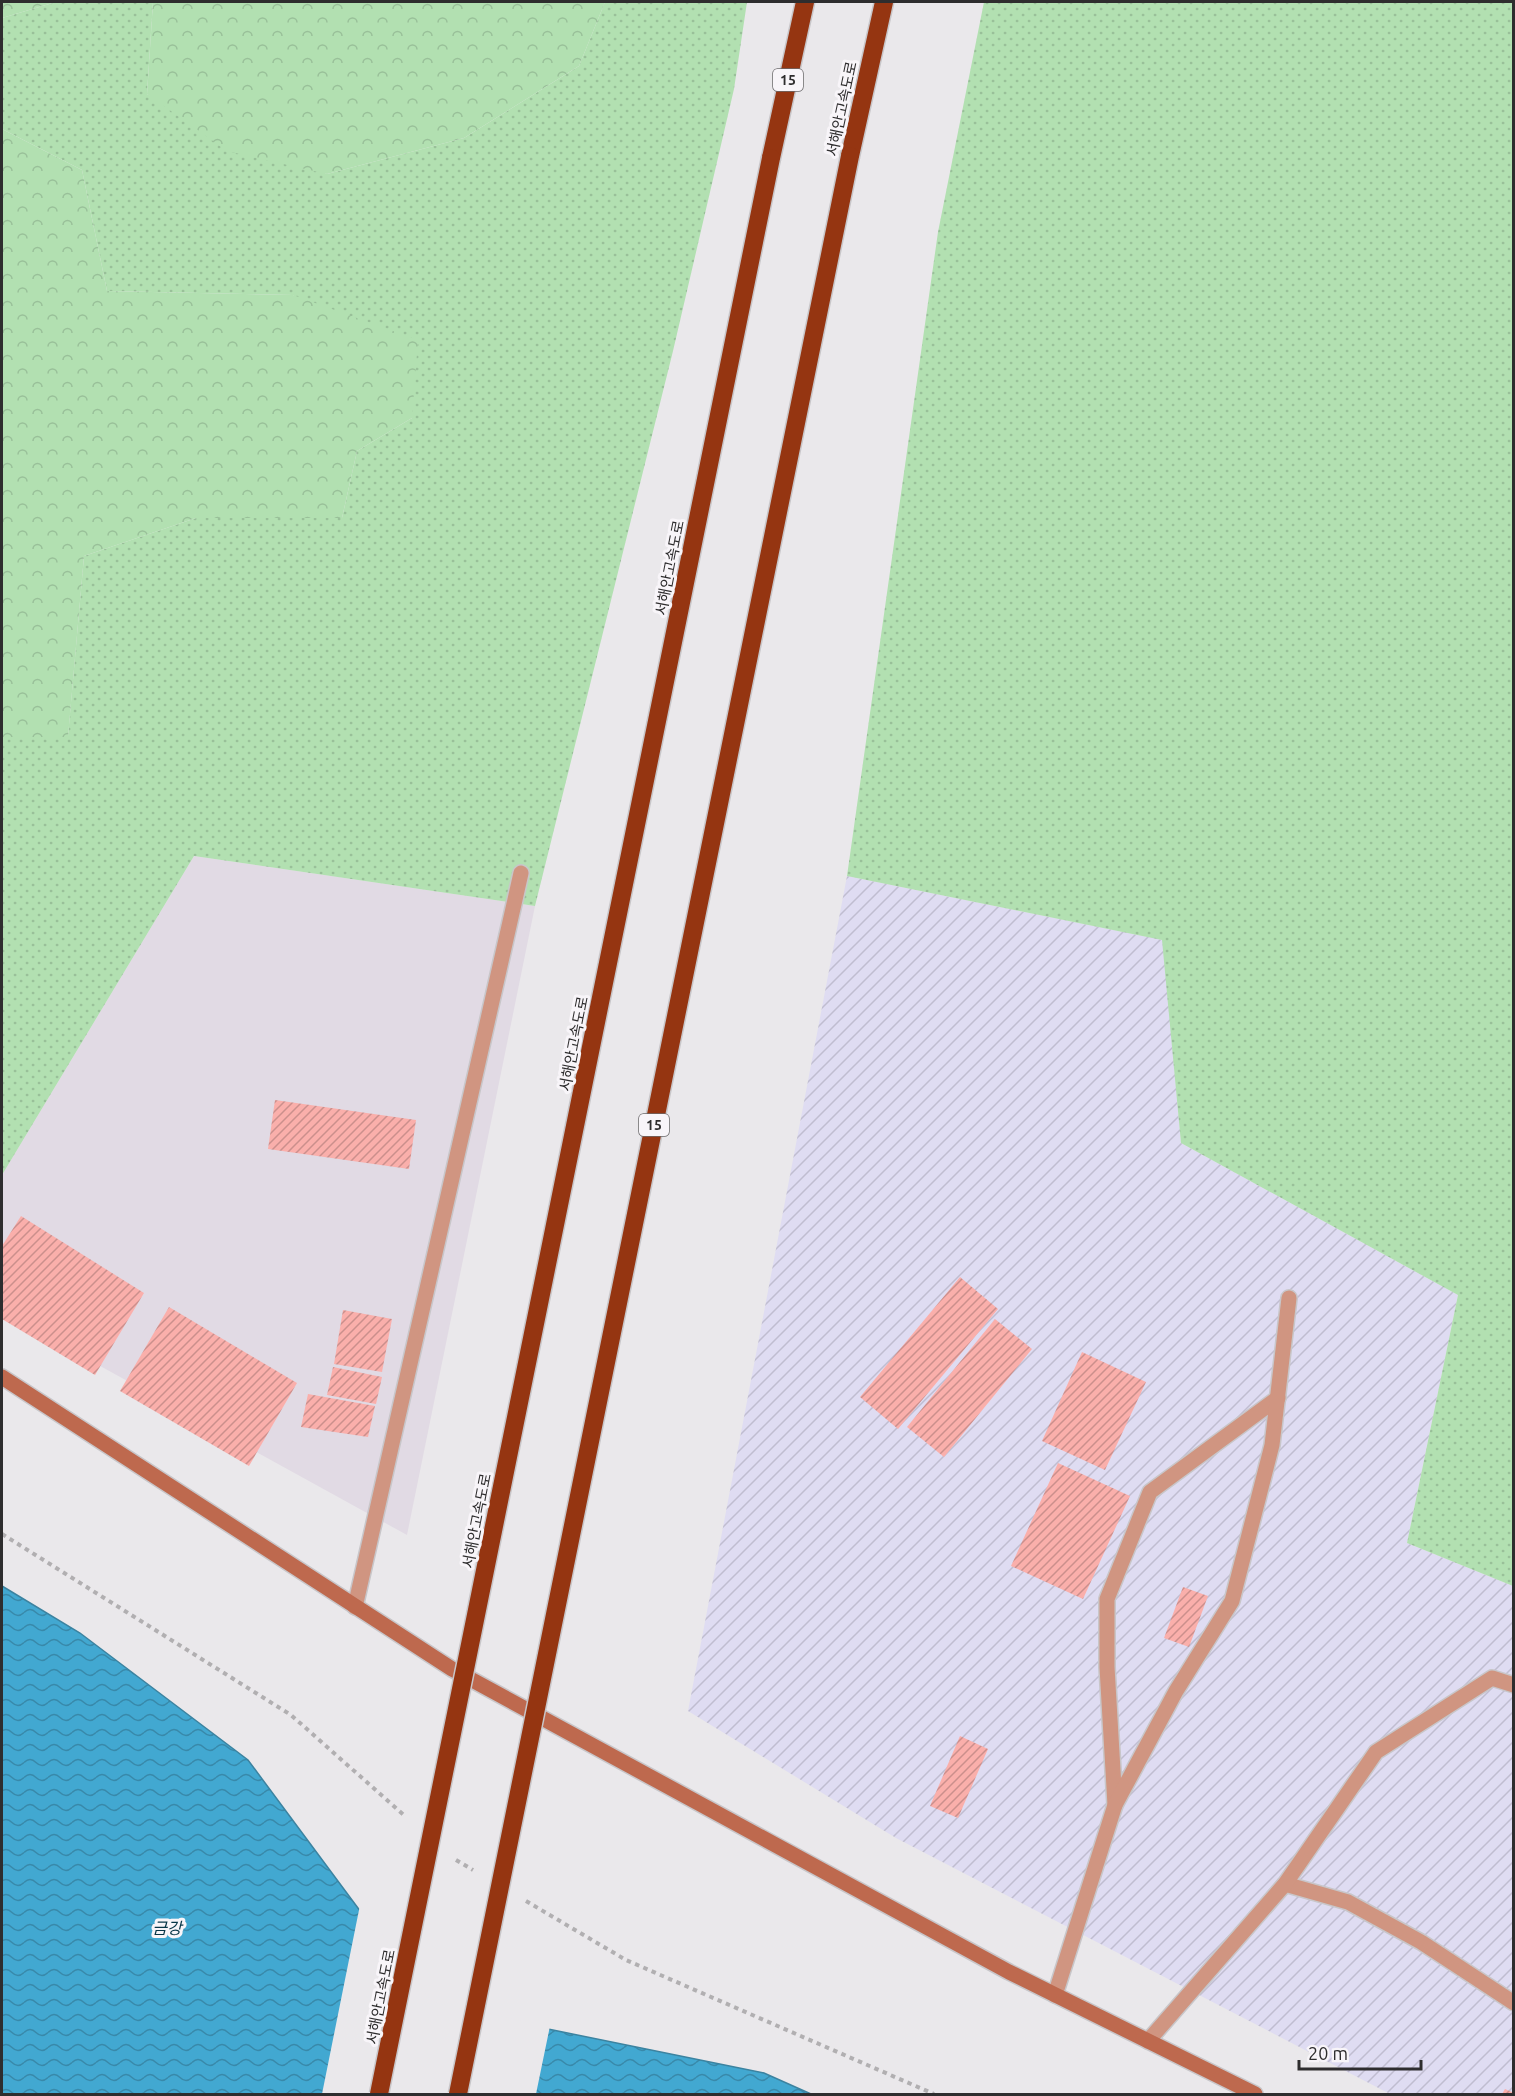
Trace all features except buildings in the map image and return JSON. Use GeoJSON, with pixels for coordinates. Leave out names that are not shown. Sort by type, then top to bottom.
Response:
{"type":"FeatureCollection","features":[{"type":"Feature","properties":{"kind":"highway","name":"서해안고속도로"},"geometry":{"type":"LineString","coordinates":[[380,2094],[771,158],[805,2]]}},
{"type":"Feature","properties":{"kind":"highway","name":"서해안고속도로"},"geometry":{"type":"LineString","coordinates":[[458,2094],[850,156],[884,2]]}},
{"type":"Feature","properties":{"kind":"street"},"geometry":{"type":"LineString","coordinates":[[2,1377],[452,1670],[1010,1972],[1255,2094]]}},
{"type":"Feature","properties":{"kind":"lane"},"geometry":{"type":"LineString","coordinates":[[355,1607],[521,873]]}},
{"type":"Feature","properties":{"kind":"lane"},"geometry":{"type":"LineString","coordinates":[[1055,1995],[1115,1805],[1176,1691],[1232,1601],[1272,1445],[1289,1298]]}},
{"type":"Feature","properties":{"kind":"lane"},"geometry":{"type":"LineString","coordinates":[[1115,1805],[1107,1667],[1107,1599],[1111,1588],[1150,1492],[1278,1398]]}},
{"type":"Feature","properties":{"kind":"lane"},"geometry":{"type":"LineString","coordinates":[[1148,2041],[1285,1884],[1376,1752],[1492,1678],[1514,1685]]}},
{"type":"Feature","properties":{"kind":"lane"},"geometry":{"type":"LineString","coordinates":[[1285,1884],[1348,1902],[1421,1942],[1514,2003]]}},
{"type":"Feature","properties":{"kind":"shaded area"},"geometry":{"type":"Polygon","coordinates":[[[194,856],[535,906],[407,1535],[2,1312],[2,1175],[194,856]]]}},
{"type":"Feature","properties":{"kind":"shaded area"},"geometry":{"type":"Polygon","coordinates":[[[847,876],[1163,940],[1181,1143],[1458,1295],[1407,1543],[1513,1586],[1513,2094],[1390,2094],[896,1838],[688,1711],[847,876]]]}},
{"type":"Feature","properties":{"kind":"green space"},"geometry":{"type":"Polygon","coordinates":[[[2,2],[56,2],[2,18],[2,2]]]}},
{"type":"Feature","properties":{"kind":"green space"},"geometry":{"type":"Polygon","coordinates":[[[56,2],[153,2],[147,94],[327,174],[464,138],[579,66],[605,2],[747,2],[734,89],[673,351],[535,906],[194,856],[2,1175],[2,737],[68,736],[84,556],[196,518],[342,518],[357,451],[412,418],[293,295],[107,291],[82,170],[2,129],[2,18],[56,2]]]}},
{"type":"Feature","properties":{"kind":"green space"},"geometry":{"type":"Polygon","coordinates":[[[153,2],[605,2],[579,66],[464,138],[327,174],[227,151],[147,94],[153,2]]]}},
{"type":"Feature","properties":{"kind":"green space"},"geometry":{"type":"Polygon","coordinates":[[[984,2],[1513,2],[1513,1586],[1407,1543],[1458,1295],[1181,1143],[1162,940],[847,876],[938,232],[984,2]]]}},
{"type":"Feature","properties":{"kind":"green space"},"geometry":{"type":"Polygon","coordinates":[[[2,129],[82,170],[107,291],[293,295],[418,340],[412,418],[357,451],[342,518],[196,518],[84,556],[68,737],[2,737],[2,129]]]}},
{"type":"Feature","properties":{"kind":"water","name":"금강"},"geometry":{"type":"Polygon","coordinates":[[[2,1586],[80,1633],[248,1760],[430,2005],[764,2073],[811,2094],[2,2094],[2,1586]]]}},
{"type":"Feature","properties":{"kind":"pier"},"geometry":{"type":"Polygon","coordinates":[[[360,1905],[432,2002],[550,2026],[536,2094],[322,2094],[360,1905]]]}}]}
